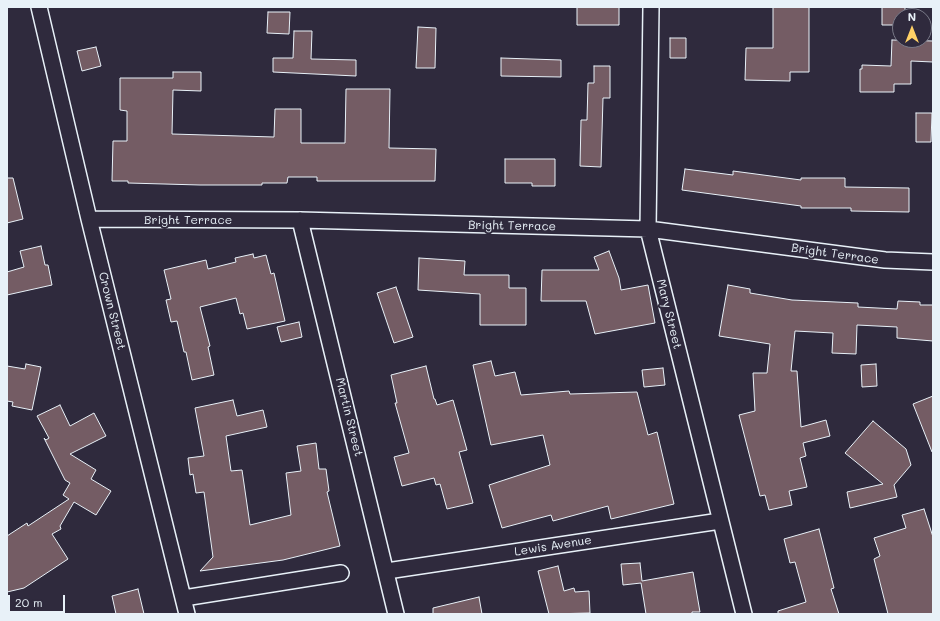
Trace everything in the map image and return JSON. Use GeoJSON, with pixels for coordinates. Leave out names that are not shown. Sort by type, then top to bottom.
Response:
{"type":"FeatureCollection","features":[{"type":"Feature","properties":{"kind":"street","name":"Crown Street"},"geometry":{"type":"LineString","coordinates":[[39,7],[89,219],[187,614]]}},
{"type":"Feature","properties":{"kind":"street","name":"Mary Street"},"geometry":{"type":"LineString","coordinates":[[651,7],[648,229],[744,614]]}},
{"type":"Feature","properties":{"kind":"street","name":"Bright Terrace"},"geometry":{"type":"LineString","coordinates":[[89,219],[300,220],[648,229],[885,260],[933,262]]}},
{"type":"Feature","properties":{"kind":"street","name":"Martin Street"},"geometry":{"type":"LineString","coordinates":[[300,220],[387,571],[396,614]]}},
{"type":"Feature","properties":{"kind":"street","name":"Lewis Avenue"},"geometry":{"type":"LineString","coordinates":[[387,571],[720,521]]}},
{"type":"Feature","properties":{"kind":"street"},"geometry":{"type":"LineString","coordinates":[[184,598],[342,573]]}},
{"type":"Feature","properties":{"kind":"building"},"geometry":{"type":"Polygon","coordinates":[[[577,7],[619,7],[619,25],[577,25],[577,7]]]}},
{"type":"Feature","properties":{"kind":"building"},"geometry":{"type":"Polygon","coordinates":[[[773,7],[809,7],[809,72],[790,72],[790,81],[745,80],[746,48],[773,48],[773,7]]]}},
{"type":"Feature","properties":{"kind":"building"},"geometry":{"type":"Polygon","coordinates":[[[882,7],[905,7],[892,8],[892,25],[882,25],[882,7]]]}},
{"type":"Feature","properties":{"kind":"building"},"geometry":{"type":"Polygon","coordinates":[[[268,12],[290,12],[289,34],[267,33],[268,12]]]}},
{"type":"Feature","properties":{"kind":"building"},"geometry":{"type":"Polygon","coordinates":[[[418,27],[436,28],[435,68],[416,68],[418,27]]]}},
{"type":"Feature","properties":{"kind":"building"},"geometry":{"type":"Polygon","coordinates":[[[294,31],[312,31],[311,59],[356,60],[356,76],[273,72],[273,58],[293,58],[294,31]]]}},
{"type":"Feature","properties":{"kind":"building"},"geometry":{"type":"Polygon","coordinates":[[[670,38],[686,38],[686,58],[670,58],[670,38]]]}},
{"type":"Feature","properties":{"kind":"building"},"geometry":{"type":"Polygon","coordinates":[[[892,40],[892,48],[932,48],[933,41],[933,62],[911,61],[911,84],[894,84],[894,92],[860,92],[860,69],[862,69],[862,65],[891,66],[892,40]]]}},
{"type":"Feature","properties":{"kind":"building"},"geometry":{"type":"Polygon","coordinates":[[[96,47],[101,66],[82,71],[77,51],[96,47]]]}},
{"type":"Feature","properties":{"kind":"building"},"geometry":{"type":"Polygon","coordinates":[[[501,58],[561,60],[561,77],[501,76],[501,58]]]}},
{"type":"Feature","properties":{"kind":"building"},"geometry":{"type":"Polygon","coordinates":[[[594,66],[610,66],[610,98],[603,98],[601,167],[580,166],[581,120],[587,120],[588,83],[594,83],[594,66]]]}},
{"type":"Feature","properties":{"kind":"building"},"geometry":{"type":"Polygon","coordinates":[[[173,72],[201,72],[201,91],[173,90],[172,134],[274,137],[275,109],[301,109],[301,143],[345,143],[346,89],[390,89],[389,148],[436,149],[435,181],[317,181],[317,177],[288,177],[287,183],[262,183],[262,185],[200,185],[128,183],[128,181],[112,181],[113,141],[127,141],[127,111],[120,110],[120,78],[173,78],[173,72]]]}},
{"type":"Feature","properties":{"kind":"building"},"geometry":{"type":"Polygon","coordinates":[[[916,113],[932,113],[931,142],[916,142],[916,113]]]}},
{"type":"Feature","properties":{"kind":"building"},"geometry":{"type":"Polygon","coordinates":[[[505,159],[555,159],[555,186],[532,186],[532,183],[505,183],[505,159]]]}},
{"type":"Feature","properties":{"kind":"building"},"geometry":{"type":"Polygon","coordinates":[[[685,169],[733,175],[733,171],[801,180],[801,178],[845,178],[845,187],[909,188],[909,212],[851,211],[851,208],[801,208],[801,206],[682,190],[685,169]]]}},
{"type":"Feature","properties":{"kind":"building"},"geometry":{"type":"Polygon","coordinates":[[[7,178],[13,178],[23,219],[7,223],[7,178]]]}},
{"type":"Feature","properties":{"kind":"building"},"geometry":{"type":"Polygon","coordinates":[[[41,246],[45,265],[48,265],[52,285],[7,295],[7,272],[24,267],[20,251],[41,246]]]}},
{"type":"Feature","properties":{"kind":"building"},"geometry":{"type":"Polygon","coordinates":[[[609,251],[619,278],[621,290],[648,285],[655,323],[595,334],[586,301],[541,301],[542,270],[599,270],[594,257],[609,251]]]}},
{"type":"Feature","properties":{"kind":"building"},"geometry":{"type":"Polygon","coordinates":[[[253,254],[254,258],[266,255],[271,274],[274,273],[285,321],[247,329],[243,313],[240,314],[236,298],[200,307],[210,346],[208,347],[214,375],[192,380],[177,321],[171,322],[166,300],[171,299],[164,270],[206,260],[208,269],[236,262],[235,258],[253,254]]]}},
{"type":"Feature","properties":{"kind":"building"},"geometry":{"type":"Polygon","coordinates":[[[419,258],[465,261],[464,275],[509,275],[509,288],[526,288],[526,325],[480,325],[480,294],[418,290],[419,258]]]}},
{"type":"Feature","properties":{"kind":"building"},"geometry":{"type":"Polygon","coordinates":[[[728,285],[750,289],[750,293],[792,300],[858,303],[858,307],[897,309],[898,301],[920,302],[920,305],[933,305],[933,341],[897,338],[897,327],[857,325],[856,354],[832,353],[833,333],[795,331],[791,371],[797,371],[801,427],[826,420],[830,436],[803,443],[806,456],[800,458],[807,487],[789,491],[792,505],[769,510],[765,495],[760,496],[739,415],[755,411],[753,373],[767,373],[770,344],[719,336],[728,285]]]}},
{"type":"Feature","properties":{"kind":"building"},"geometry":{"type":"Polygon","coordinates":[[[396,287],[413,337],[394,343],[377,293],[396,287]]]}},
{"type":"Feature","properties":{"kind":"building"},"geometry":{"type":"Polygon","coordinates":[[[299,322],[302,337],[281,342],[277,327],[299,322]]]}},
{"type":"Feature","properties":{"kind":"building"},"geometry":{"type":"Polygon","coordinates":[[[491,361],[495,376],[515,372],[521,395],[569,391],[570,394],[637,392],[648,435],[657,432],[674,504],[611,519],[608,506],[553,521],[551,515],[502,528],[489,485],[550,465],[543,435],[491,445],[473,365],[491,361]]]}},
{"type":"Feature","properties":{"kind":"building"},"geometry":{"type":"Polygon","coordinates":[[[26,364],[41,367],[32,410],[12,406],[13,402],[7,401],[7,366],[25,369],[26,364]]]}},
{"type":"Feature","properties":{"kind":"building"},"geometry":{"type":"Polygon","coordinates":[[[876,364],[877,386],[862,387],[861,365],[876,364]]]}},
{"type":"Feature","properties":{"kind":"building"},"geometry":{"type":"Polygon","coordinates":[[[426,366],[434,399],[437,405],[453,400],[467,450],[459,452],[473,503],[447,509],[440,484],[436,485],[434,478],[402,486],[394,457],[409,453],[395,403],[397,403],[391,375],[426,366]]]}},
{"type":"Feature","properties":{"kind":"building"},"geometry":{"type":"Polygon","coordinates":[[[663,368],[665,385],[644,387],[642,370],[663,368]]]}},
{"type":"Feature","properties":{"kind":"building"},"geometry":{"type":"Polygon","coordinates":[[[933,396],[933,452],[932,452],[913,404],[933,396]]]}},
{"type":"Feature","properties":{"kind":"building"},"geometry":{"type":"Polygon","coordinates":[[[233,400],[237,416],[263,410],[267,427],[226,436],[231,471],[242,470],[250,525],[291,515],[286,473],[301,471],[297,446],[316,443],[319,469],[326,469],[329,491],[327,492],[340,546],[283,560],[200,571],[213,557],[204,492],[196,493],[193,474],[190,475],[188,458],[204,456],[195,408],[233,400]]]}},
{"type":"Feature","properties":{"kind":"building"},"geometry":{"type":"Polygon","coordinates":[[[60,405],[70,426],[94,413],[106,436],[70,454],[96,470],[91,479],[111,491],[96,515],[74,502],[60,526],[61,529],[52,534],[68,559],[24,588],[7,592],[7,536],[27,523],[28,526],[69,499],[63,495],[70,483],[65,480],[44,438],[46,440],[49,438],[37,416],[60,405]]]}},
{"type":"Feature","properties":{"kind":"building"},"geometry":{"type":"Polygon","coordinates":[[[873,421],[906,449],[911,465],[894,485],[897,497],[850,508],[847,492],[883,484],[845,453],[873,421]]]}},
{"type":"Feature","properties":{"kind":"building"},"geometry":{"type":"Polygon","coordinates":[[[924,509],[933,537],[933,614],[888,614],[874,559],[880,556],[874,538],[906,528],[902,515],[924,509]]]}},
{"type":"Feature","properties":{"kind":"building"},"geometry":{"type":"Polygon","coordinates":[[[819,529],[834,588],[831,589],[839,614],[778,614],[778,611],[806,602],[795,562],[790,563],[784,539],[819,529]]]}},
{"type":"Feature","properties":{"kind":"building"},"geometry":{"type":"Polygon","coordinates":[[[640,563],[642,581],[693,572],[700,612],[692,612],[692,614],[646,614],[641,583],[623,585],[621,564],[640,563]]]}},
{"type":"Feature","properties":{"kind":"building"},"geometry":{"type":"Polygon","coordinates":[[[558,566],[564,591],[574,588],[575,592],[589,591],[590,613],[549,614],[538,571],[558,566]]]}},
{"type":"Feature","properties":{"kind":"building"},"geometry":{"type":"Polygon","coordinates":[[[138,589],[144,614],[116,614],[112,596],[138,589]]]}},
{"type":"Feature","properties":{"kind":"building"},"geometry":{"type":"Polygon","coordinates":[[[479,597],[482,614],[433,614],[433,608],[479,597]]]}}]}
